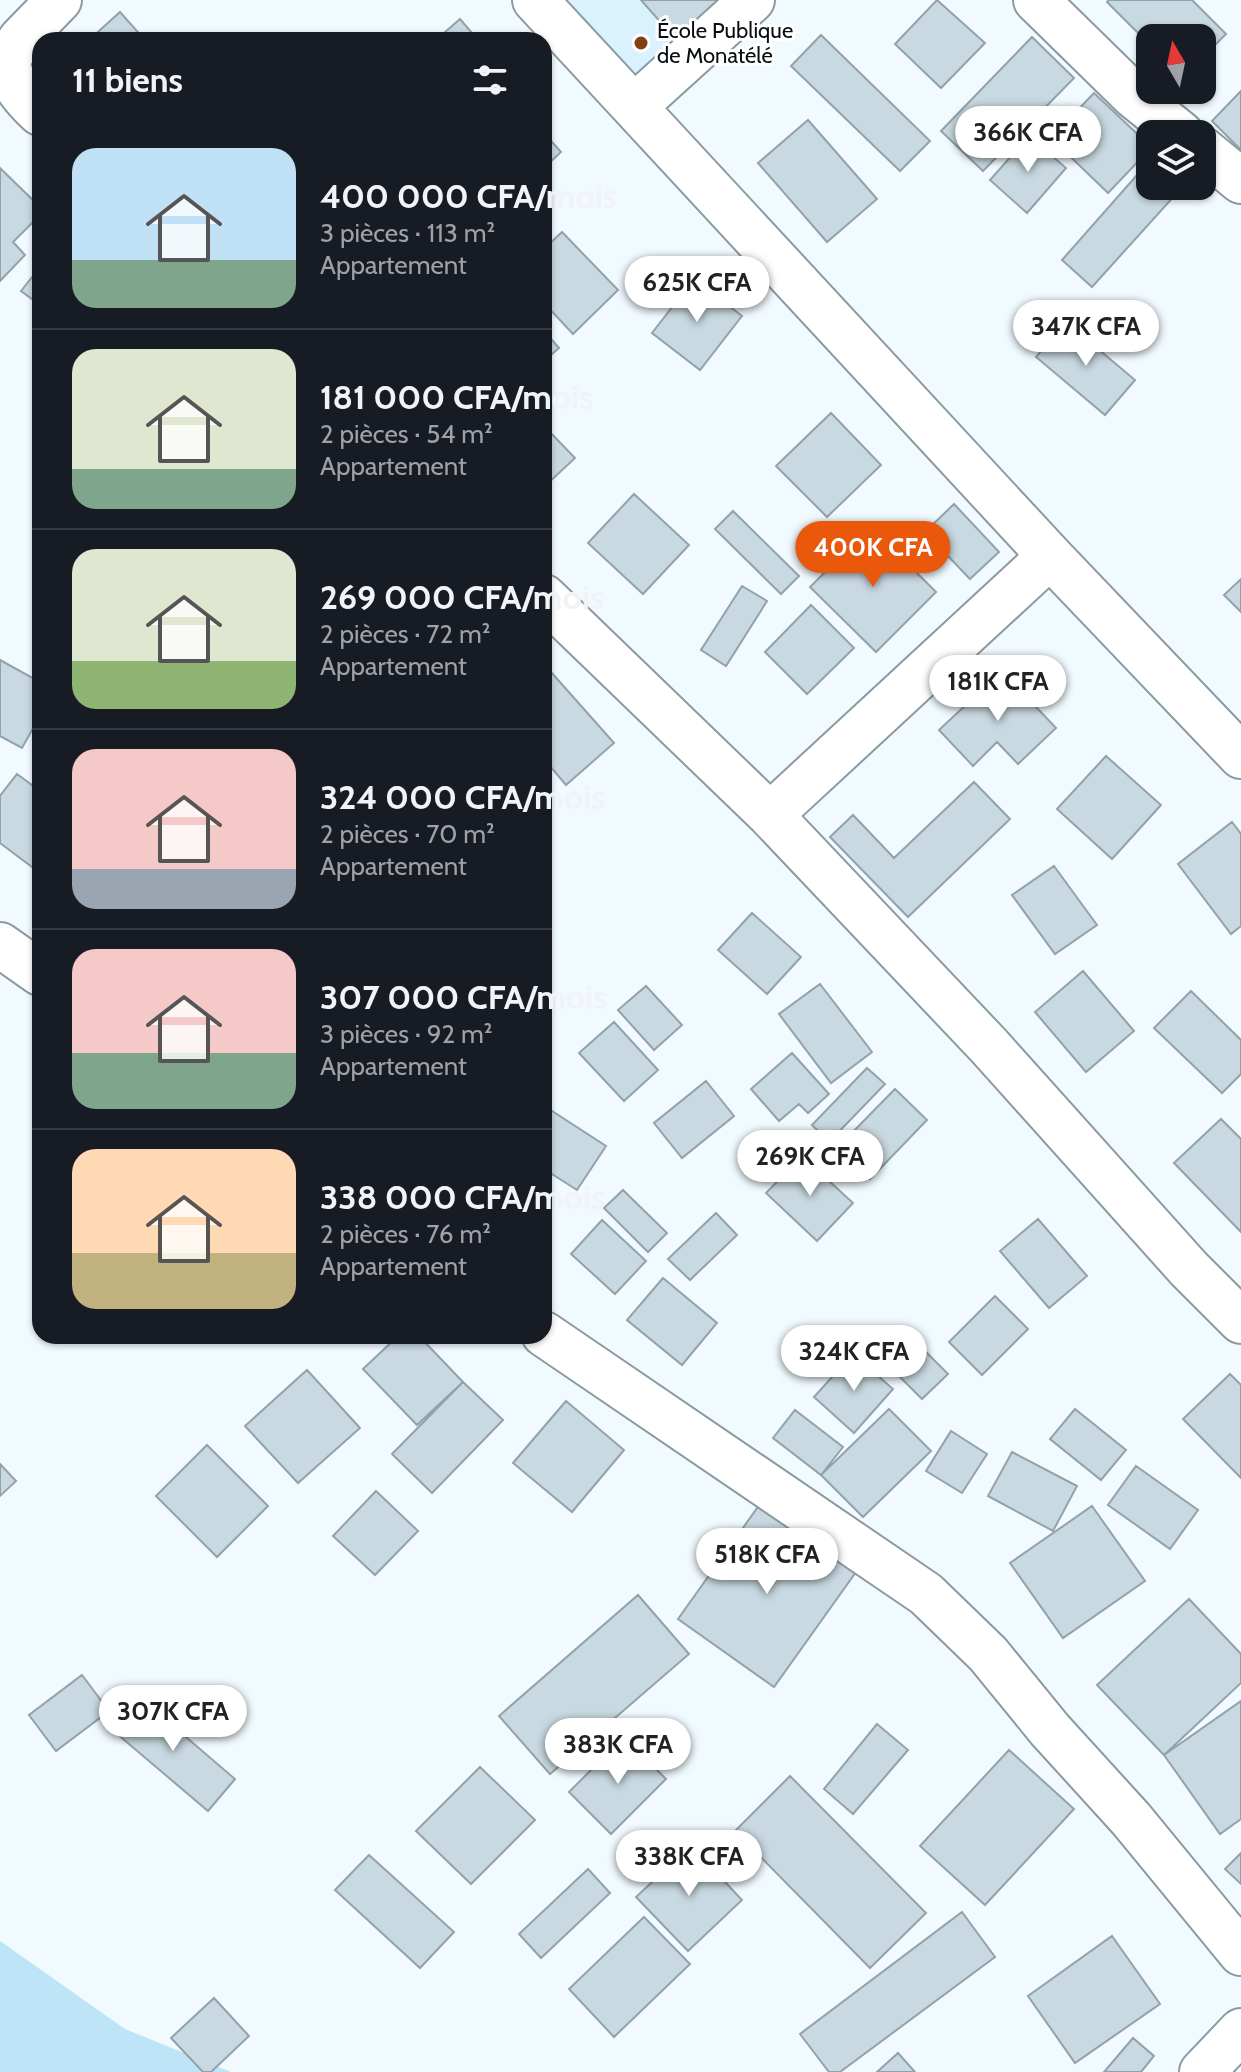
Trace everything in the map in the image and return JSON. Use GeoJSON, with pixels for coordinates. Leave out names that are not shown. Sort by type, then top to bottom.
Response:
{"type":"FeatureCollection","features":[{"type":"Feature","properties":{"kind":"street"},"geometry":{"type":"LineString","coordinates":[[32,105],[10,76],[7,60],[21,39],[59,0]]}},
{"type":"Feature","properties":{"kind":"street"},"geometry":{"type":"LineString","coordinates":[[535,0],[1050,556],[1241,756]]}},
{"type":"Feature","properties":{"kind":"street"},"geometry":{"type":"LineString","coordinates":[[635,106],[752,0]]}},
{"type":"Feature","properties":{"kind":"street"},"geometry":{"type":"LineString","coordinates":[[1036,0],[1134,96],[1164,120]]}},
{"type":"Feature","properties":{"kind":"street"},"geometry":{"type":"LineString","coordinates":[[1216,160],[1241,181]]}},
{"type":"Feature","properties":{"kind":"street"},"geometry":{"type":"LineString","coordinates":[[770,815],[1050,556]]}},
{"type":"Feature","properties":{"kind":"street"},"geometry":{"type":"LineString","coordinates":[[552,605],[770,815],[989,1046],[1189,1269],[1241,1321]]}},
{"type":"Feature","properties":{"kind":"street"},"geometry":{"type":"LineString","coordinates":[[0,945],[32,967]]}},
{"type":"Feature","properties":{"kind":"street"},"geometry":{"type":"LineString","coordinates":[[552,1339],[926,1594],[988,1654],[1241,1953]]}},
{"type":"Feature","properties":{"kind":"street"},"geometry":{"type":"LineString","coordinates":[[1202,2072],[1241,2031]]}},
{"type":"Feature","properties":{"kind":"shaded area","name":"École Publique de Monatélé"},"geometry":{"type":"Polygon","coordinates":[[[559,0],[735,0],[635,86],[559,0]]]}},
{"type":"Feature","properties":{"kind":"shaded area"},"geometry":{"type":"Polygon","coordinates":[[[0,1941],[125,2029],[231,2072],[0,2072],[0,1941]]]}},
{"type":"Feature","properties":{"kind":"building"},"geometry":{"type":"Polygon","coordinates":[[[641,0],[726,0],[678,42],[641,0]]]}},
{"type":"Feature","properties":{"kind":"building"},"geometry":{"type":"Polygon","coordinates":[[[937,0],[985,43],[941,88],[895,44],[937,0]]]}},
{"type":"Feature","properties":{"kind":"building"},"geometry":{"type":"Polygon","coordinates":[[[1192,0],[1216,24],[1136,24],[1136,31],[1107,2],[1192,0]]]}},
{"type":"Feature","properties":{"kind":"building"},"geometry":{"type":"Polygon","coordinates":[[[120,12],[138,32],[98,32],[120,12]]]}},
{"type":"Feature","properties":{"kind":"building"},"geometry":{"type":"Polygon","coordinates":[[[460,19],[471,32],[445,32],[460,19]]]}},
{"type":"Feature","properties":{"kind":"building"},"geometry":{"type":"Polygon","coordinates":[[[1216,24],[1226,34],[1216,44],[1216,24]]]}},
{"type":"Feature","properties":{"kind":"building"},"geometry":{"type":"Polygon","coordinates":[[[821,35],[930,141],[900,171],[791,66],[821,35]]]}},
{"type":"Feature","properties":{"kind":"building"},"geometry":{"type":"Polygon","coordinates":[[[1032,37],[1074,78],[983,171],[941,131],[1032,37]]]}},
{"type":"Feature","properties":{"kind":"building"},"geometry":{"type":"Polygon","coordinates":[[[1241,91],[1241,150],[1216,125],[1216,120],[1213,120],[1241,91]]]}},
{"type":"Feature","properties":{"kind":"building"},"geometry":{"type":"Polygon","coordinates":[[[1094,93],[1136,133],[1136,164],[1108,193],[1051,138],[1094,93]]]}},
{"type":"Feature","properties":{"kind":"building"},"geometry":{"type":"Polygon","coordinates":[[[808,120],[877,199],[827,242],[758,163],[808,120]]]}},
{"type":"Feature","properties":{"kind":"building"},"geometry":{"type":"Polygon","coordinates":[[[1029,136],[1066,168],[1027,213],[990,180],[1029,136]]]}},
{"type":"Feature","properties":{"kind":"building"},"geometry":{"type":"Polygon","coordinates":[[[552,142],[561,152],[552,160],[552,142]]]}},
{"type":"Feature","properties":{"kind":"building"},"geometry":{"type":"Polygon","coordinates":[[[0,168],[32,199],[32,223],[13,242],[25,255],[0,281],[0,168]]]}},
{"type":"Feature","properties":{"kind":"building"},"geometry":{"type":"Polygon","coordinates":[[[1136,176],[1136,200],[1171,200],[1092,287],[1062,260],[1136,176]]]}},
{"type":"Feature","properties":{"kind":"building"},"geometry":{"type":"Polygon","coordinates":[[[562,232],[618,290],[573,334],[552,312],[552,241],[562,232]]]}},
{"type":"Feature","properties":{"kind":"building"},"geometry":{"type":"Polygon","coordinates":[[[32,277],[32,299],[21,291],[32,277]]]}},
{"type":"Feature","properties":{"kind":"building"},"geometry":{"type":"Polygon","coordinates":[[[694,279],[742,316],[700,370],[652,333],[694,279]]]}},
{"type":"Feature","properties":{"kind":"building"},"geometry":{"type":"Polygon","coordinates":[[[1066,322],[1135,380],[1105,415],[1036,357],[1066,322]]]}},
{"type":"Feature","properties":{"kind":"building"},"geometry":{"type":"Polygon","coordinates":[[[552,340],[559,348],[552,354],[552,340]]]}},
{"type":"Feature","properties":{"kind":"building"},"geometry":{"type":"Polygon","coordinates":[[[831,413],[881,465],[827,517],[776,466],[831,413]]]}},
{"type":"Feature","properties":{"kind":"building"},"geometry":{"type":"Polygon","coordinates":[[[552,434],[575,458],[552,480],[552,434]]]}},
{"type":"Feature","properties":{"kind":"building"},"geometry":{"type":"Polygon","coordinates":[[[634,494],[689,545],[643,594],[588,543],[634,494]]]}},
{"type":"Feature","properties":{"kind":"building"},"geometry":{"type":"Polygon","coordinates":[[[954,504],[999,552],[970,579],[925,532],[954,504]]]}},
{"type":"Feature","properties":{"kind":"building"},"geometry":{"type":"Polygon","coordinates":[[[733,511],[799,576],[781,594],[715,529],[733,511]]]}},
{"type":"Feature","properties":{"kind":"building"},"geometry":{"type":"Polygon","coordinates":[[[871,527],[936,592],[876,652],[810,587],[871,527]]]}},
{"type":"Feature","properties":{"kind":"building"},"geometry":{"type":"Polygon","coordinates":[[[1241,579],[1241,612],[1224,595],[1241,579]]]}},
{"type":"Feature","properties":{"kind":"building"},"geometry":{"type":"Polygon","coordinates":[[[742,586],[767,601],[726,666],[701,650],[742,586]]]}},
{"type":"Feature","properties":{"kind":"building"},"geometry":{"type":"Polygon","coordinates":[[[811,605],[854,648],[807,694],[765,652],[811,605]]]}},
{"type":"Feature","properties":{"kind":"building"},"geometry":{"type":"Polygon","coordinates":[[[0,660],[32,678],[32,730],[22,748],[0,736],[0,660]]]}},
{"type":"Feature","properties":{"kind":"building"},"geometry":{"type":"Polygon","coordinates":[[[1002,671],[1056,728],[1018,764],[997,742],[973,766],[939,730],[1002,671]]]}},
{"type":"Feature","properties":{"kind":"building"},"geometry":{"type":"Polygon","coordinates":[[[552,673],[614,743],[566,785],[552,768],[552,673]]]}},
{"type":"Feature","properties":{"kind":"building"},"geometry":{"type":"Polygon","coordinates":[[[1106,756],[1161,805],[1112,859],[1057,809],[1106,756]]]}},
{"type":"Feature","properties":{"kind":"building"},"geometry":{"type":"Polygon","coordinates":[[[17,774],[32,785],[32,867],[0,843],[0,796],[17,774]]]}},
{"type":"Feature","properties":{"kind":"building"},"geometry":{"type":"Polygon","coordinates":[[[974,782],[1010,819],[908,917],[830,837],[853,815],[894,858],[974,782]]]}},
{"type":"Feature","properties":{"kind":"building"},"geometry":{"type":"Polygon","coordinates":[[[1232,822],[1241,834],[1241,926],[1231,934],[1178,864],[1232,822]]]}},
{"type":"Feature","properties":{"kind":"building"},"geometry":{"type":"Polygon","coordinates":[[[1054,866],[1097,925],[1055,954],[1012,895],[1054,866]]]}},
{"type":"Feature","properties":{"kind":"building"},"geometry":{"type":"Polygon","coordinates":[[[752,913],[801,957],[767,994],[718,950],[752,913]]]}},
{"type":"Feature","properties":{"kind":"building"},"geometry":{"type":"Polygon","coordinates":[[[1083,971],[1134,1031],[1086,1072],[1035,1012],[1083,971]]]}},
{"type":"Feature","properties":{"kind":"building"},"geometry":{"type":"Polygon","coordinates":[[[820,984],[872,1052],[831,1083],[779,1014],[820,984]]]}},
{"type":"Feature","properties":{"kind":"building"},"geometry":{"type":"Polygon","coordinates":[[[646,986],[682,1025],[654,1050],[618,1010],[646,986]]]}},
{"type":"Feature","properties":{"kind":"building"},"geometry":{"type":"Polygon","coordinates":[[[1191,991],[1241,1040],[1241,1074],[1222,1093],[1154,1028],[1191,991]]]}},
{"type":"Feature","properties":{"kind":"building"},"geometry":{"type":"Polygon","coordinates":[[[614,1022],[658,1070],[624,1101],[579,1053],[614,1022]]]}},
{"type":"Feature","properties":{"kind":"building"},"geometry":{"type":"Polygon","coordinates":[[[792,1053],[829,1094],[808,1113],[799,1104],[779,1121],[751,1089],[792,1053]]]}},
{"type":"Feature","properties":{"kind":"building"},"geometry":{"type":"Polygon","coordinates":[[[867,1068],[885,1084],[829,1142],[812,1125],[867,1068]]]}},
{"type":"Feature","properties":{"kind":"building"},"geometry":{"type":"Polygon","coordinates":[[[706,1081],[734,1116],[682,1158],[654,1123],[706,1081]]]}},
{"type":"Feature","properties":{"kind":"building"},"geometry":{"type":"Polygon","coordinates":[[[895,1089],[927,1120],[870,1179],[838,1147],[895,1089]]]}},
{"type":"Feature","properties":{"kind":"building"},"geometry":{"type":"Polygon","coordinates":[[[552,1111],[606,1146],[577,1190],[552,1174],[552,1111]]]}},
{"type":"Feature","properties":{"kind":"building"},"geometry":{"type":"Polygon","coordinates":[[[1221,1119],[1241,1139],[1241,1232],[1174,1163],[1221,1119]]]}},
{"type":"Feature","properties":{"kind":"building"},"geometry":{"type":"Polygon","coordinates":[[[802,1156],[853,1203],[817,1241],[766,1193],[802,1156]]]}},
{"type":"Feature","properties":{"kind":"building"},"geometry":{"type":"Polygon","coordinates":[[[623,1190],[667,1233],[648,1252],[604,1208],[623,1190]]]}},
{"type":"Feature","properties":{"kind":"building"},"geometry":{"type":"Polygon","coordinates":[[[716,1213],[737,1235],[690,1280],[668,1259],[716,1213]]]}},
{"type":"Feature","properties":{"kind":"building"},"geometry":{"type":"Polygon","coordinates":[[[1038,1219],[1087,1276],[1049,1308],[1000,1251],[1038,1219]]]}},
{"type":"Feature","properties":{"kind":"building"},"geometry":{"type":"Polygon","coordinates":[[[602,1220],[646,1261],[615,1294],[571,1254],[602,1220]]]}},
{"type":"Feature","properties":{"kind":"building"},"geometry":{"type":"Polygon","coordinates":[[[663,1278],[717,1323],[682,1365],[627,1320],[663,1278]]]}},
{"type":"Feature","properties":{"kind":"building"},"geometry":{"type":"Polygon","coordinates":[[[995,1296],[1028,1329],[982,1375],[949,1342],[995,1296]]]}},
{"type":"Feature","properties":{"kind":"building"},"geometry":{"type":"Polygon","coordinates":[[[908,1334],[948,1374],[922,1399],[882,1359],[908,1334]]]}},
{"type":"Feature","properties":{"kind":"building"},"geometry":{"type":"Polygon","coordinates":[[[390,1344],[427,1344],[463,1382],[417,1425],[363,1369],[390,1344]]]}},
{"type":"Feature","properties":{"kind":"building"},"geometry":{"type":"Polygon","coordinates":[[[853,1354],[893,1389],[854,1433],[814,1397],[853,1354]]]}},
{"type":"Feature","properties":{"kind":"building"},"geometry":{"type":"Polygon","coordinates":[[[307,1370],[360,1428],[298,1483],[245,1426],[307,1370]]]}},
{"type":"Feature","properties":{"kind":"building"},"geometry":{"type":"Polygon","coordinates":[[[1230,1374],[1241,1385],[1241,1478],[1183,1419],[1230,1374]]]}},
{"type":"Feature","properties":{"kind":"building"},"geometry":{"type":"Polygon","coordinates":[[[463,1382],[503,1420],[432,1493],[392,1454],[463,1382]]]}},
{"type":"Feature","properties":{"kind":"building"},"geometry":{"type":"Polygon","coordinates":[[[566,1401],[624,1450],[572,1512],[513,1463],[566,1401]]]}},
{"type":"Feature","properties":{"kind":"building"},"geometry":{"type":"Polygon","coordinates":[[[889,1409],[931,1451],[863,1517],[821,1475],[889,1409]]]}},
{"type":"Feature","properties":{"kind":"building"},"geometry":{"type":"Polygon","coordinates":[[[1075,1409],[1126,1450],[1101,1480],[1050,1439],[1075,1409]]]}},
{"type":"Feature","properties":{"kind":"building"},"geometry":{"type":"Polygon","coordinates":[[[795,1410],[843,1447],[821,1475],[773,1438],[795,1410]]]}},
{"type":"Feature","properties":{"kind":"building"},"geometry":{"type":"Polygon","coordinates":[[[951,1431],[987,1454],[962,1493],[926,1471],[951,1431]]]}},
{"type":"Feature","properties":{"kind":"building"},"geometry":{"type":"Polygon","coordinates":[[[207,1445],[268,1506],[217,1557],[156,1496],[207,1445]]]}},
{"type":"Feature","properties":{"kind":"building"},"geometry":{"type":"Polygon","coordinates":[[[1012,1452],[1077,1486],[1053,1531],[988,1496],[1012,1452]]]}},
{"type":"Feature","properties":{"kind":"building"},"geometry":{"type":"Polygon","coordinates":[[[0,1464],[16,1481],[0,1496],[0,1464]]]}},
{"type":"Feature","properties":{"kind":"building"},"geometry":{"type":"Polygon","coordinates":[[[1136,1466],[1198,1510],[1170,1549],[1108,1505],[1136,1466]]]}},
{"type":"Feature","properties":{"kind":"building"},"geometry":{"type":"Polygon","coordinates":[[[376,1491],[418,1531],[375,1575],[333,1536],[376,1491]]]}},
{"type":"Feature","properties":{"kind":"building"},"geometry":{"type":"Polygon","coordinates":[[[760,1504],[856,1572],[774,1687],[678,1619],[760,1504]]]}},
{"type":"Feature","properties":{"kind":"building"},"geometry":{"type":"Polygon","coordinates":[[[1092,1506],[1145,1581],[1063,1638],[1010,1563],[1092,1506]]]}},
{"type":"Feature","properties":{"kind":"building"},"geometry":{"type":"Polygon","coordinates":[[[638,1595],[689,1654],[550,1774],[499,1716],[638,1595]]]}},
{"type":"Feature","properties":{"kind":"building"},"geometry":{"type":"Polygon","coordinates":[[[1189,1599],[1241,1654],[1241,1683],[1164,1755],[1097,1685],[1189,1599]]]}},
{"type":"Feature","properties":{"kind":"building"},"geometry":{"type":"Polygon","coordinates":[[[82,1675],[109,1711],[56,1751],[29,1715],[82,1675]]]}},
{"type":"Feature","properties":{"kind":"building"},"geometry":{"type":"Polygon","coordinates":[[[138,1696],[235,1779],[208,1811],[110,1728],[138,1696]]]}},
{"type":"Feature","properties":{"kind":"building"},"geometry":{"type":"Polygon","coordinates":[[[1241,1701],[1241,1819],[1220,1834],[1164,1755],[1241,1701]]]}},
{"type":"Feature","properties":{"kind":"building"},"geometry":{"type":"Polygon","coordinates":[[[877,1724],[908,1750],[853,1814],[824,1789],[877,1724]]]}},
{"type":"Feature","properties":{"kind":"building"},"geometry":{"type":"Polygon","coordinates":[[[624,1737],[666,1779],[611,1834],[569,1792],[624,1737]]]}},
{"type":"Feature","properties":{"kind":"building"},"geometry":{"type":"Polygon","coordinates":[[[1009,1750],[1074,1809],[985,1905],[920,1846],[1009,1750]]]}},
{"type":"Feature","properties":{"kind":"building"},"geometry":{"type":"Polygon","coordinates":[[[480,1767],[535,1820],[471,1884],[416,1831],[480,1767]]]}},
{"type":"Feature","properties":{"kind":"building"},"geometry":{"type":"Polygon","coordinates":[[[790,1776],[926,1913],[870,1968],[735,1831],[790,1776]]]}},
{"type":"Feature","properties":{"kind":"building"},"geometry":{"type":"Polygon","coordinates":[[[691,1846],[742,1900],[688,1951],[636,1897],[691,1846]]]}},
{"type":"Feature","properties":{"kind":"building"},"geometry":{"type":"Polygon","coordinates":[[[1241,1853],[1241,1884],[1225,1869],[1241,1853]]]}},
{"type":"Feature","properties":{"kind":"building"},"geometry":{"type":"Polygon","coordinates":[[[369,1855],[454,1932],[420,1968],[335,1890],[369,1855]]]}},
{"type":"Feature","properties":{"kind":"building"},"geometry":{"type":"Polygon","coordinates":[[[588,1869],[610,1893],[541,1958],[519,1934],[588,1869]]]}},
{"type":"Feature","properties":{"kind":"building"},"geometry":{"type":"Polygon","coordinates":[[[962,1912],[995,1957],[840,2072],[829,2072],[800,2034],[962,1912]]]}},
{"type":"Feature","properties":{"kind":"building"},"geometry":{"type":"Polygon","coordinates":[[[644,1917],[690,1964],[614,2037],[569,1989],[644,1917]]]}},
{"type":"Feature","properties":{"kind":"building"},"geometry":{"type":"Polygon","coordinates":[[[1112,1936],[1160,2004],[1075,2063],[1028,1996],[1112,1936]]]}},
{"type":"Feature","properties":{"kind":"building"},"geometry":{"type":"Polygon","coordinates":[[[214,1998],[249,2036],[211,2072],[203,2072],[171,2038],[214,1998]]]}},
{"type":"Feature","properties":{"kind":"building"},"geometry":{"type":"Polygon","coordinates":[[[1133,2038],[1154,2056],[1141,2072],[1104,2072],[1133,2038]]]}},
{"type":"Feature","properties":{"kind":"building"},"geometry":{"type":"Polygon","coordinates":[[[898,2053],[915,2072],[877,2072],[898,2053]]]}},
{"type":"Feature","properties":{"kind":"place","name":"École Publique de Monatélé"},"geometry":{"type":"Point","coordinates":[641,43]}}]}
